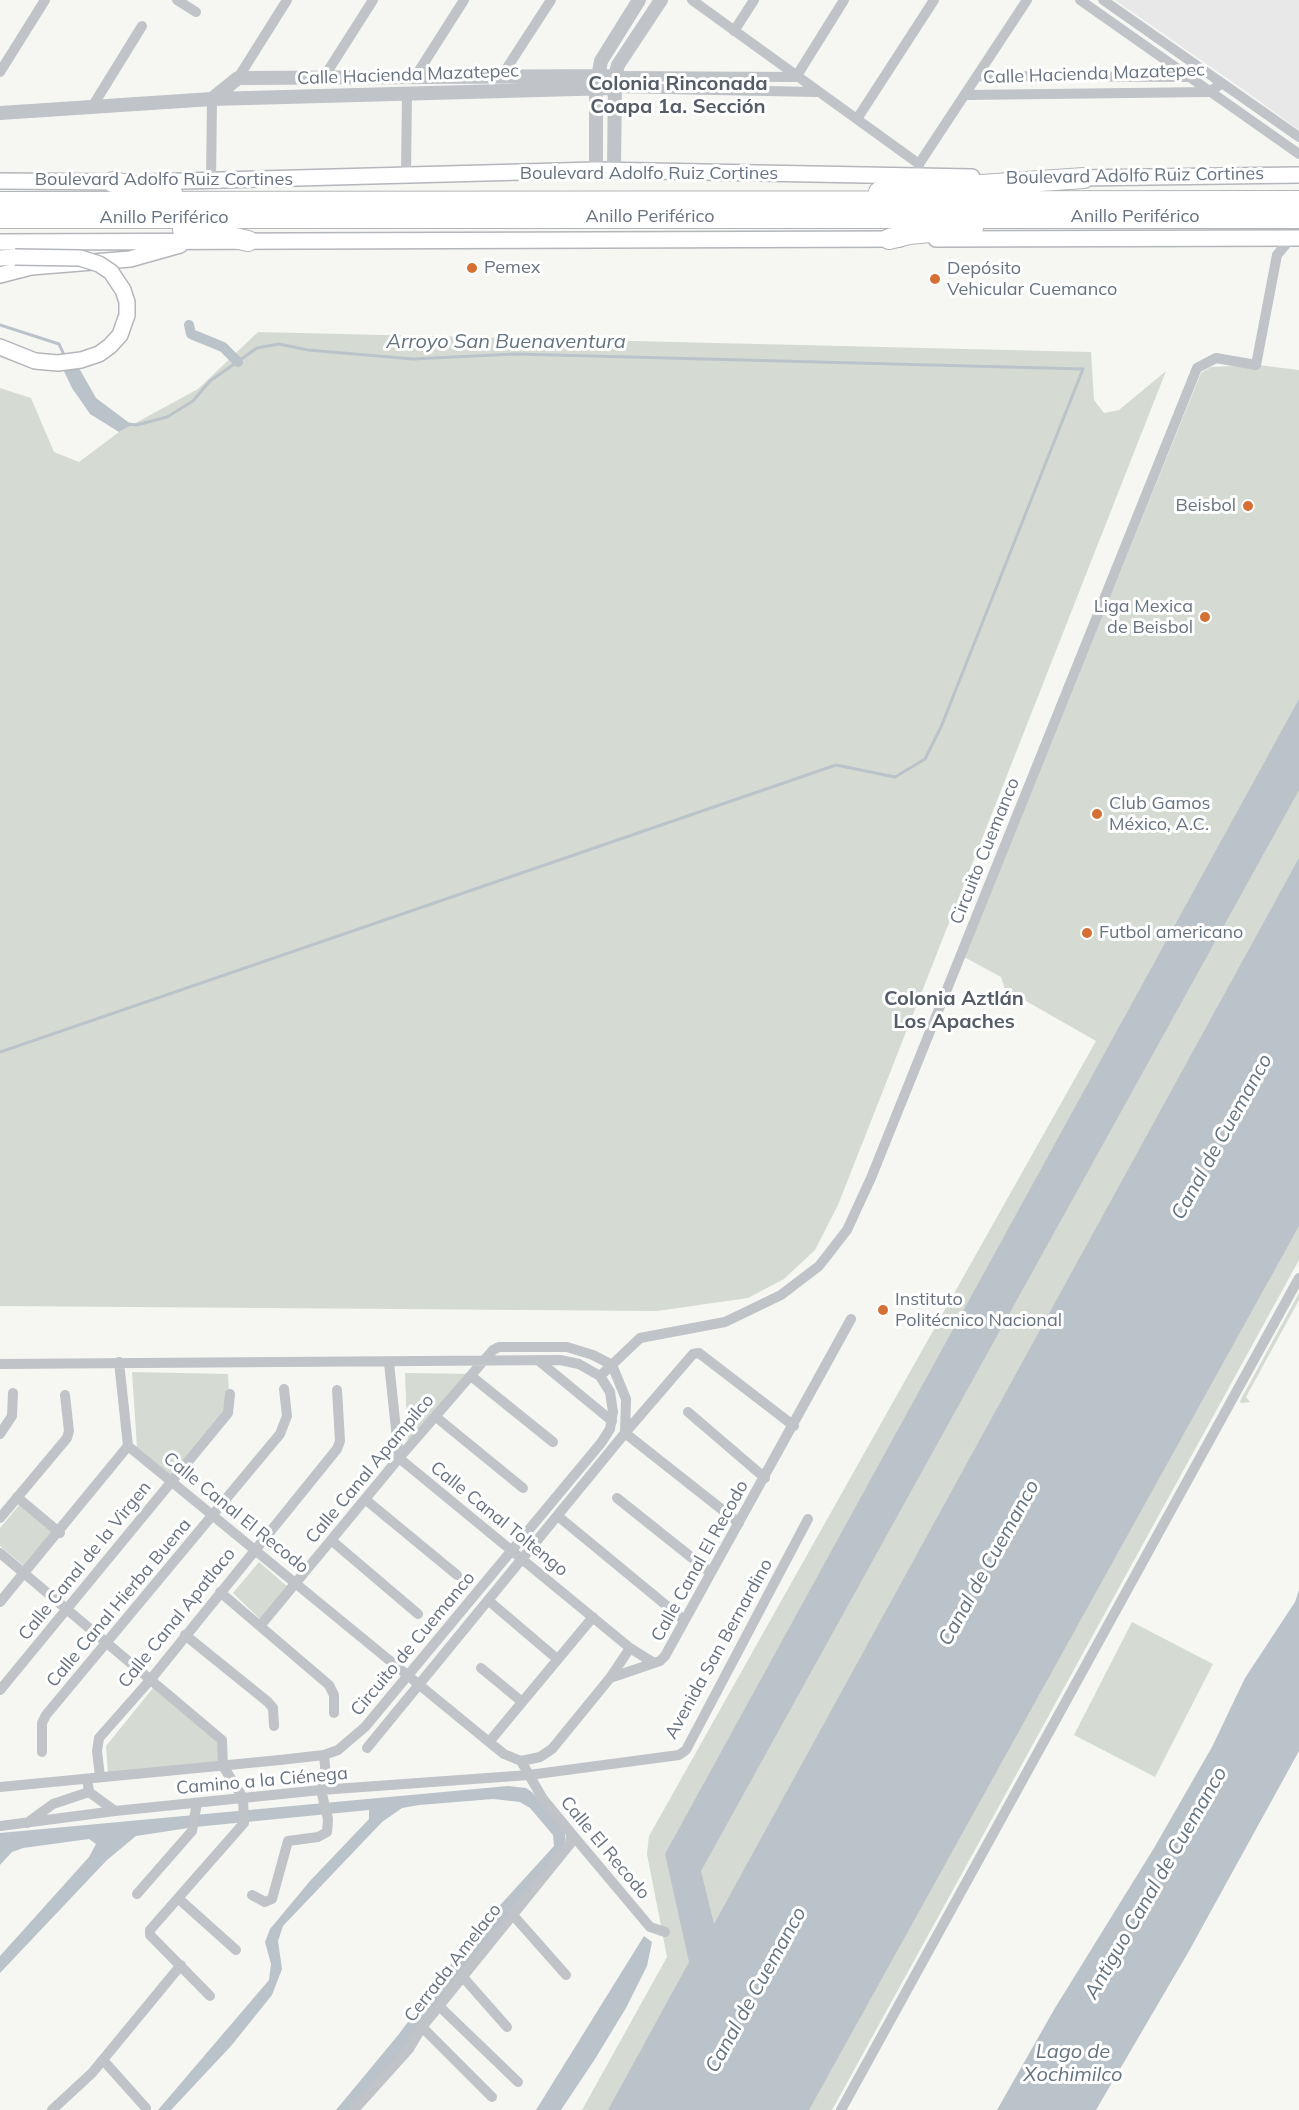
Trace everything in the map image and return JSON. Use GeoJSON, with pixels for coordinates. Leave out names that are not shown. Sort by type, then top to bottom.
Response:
{"type":"FeatureCollection","features":[{"type":"Feature","properties":{"kind":"highway"},"geometry":{"type":"LineString","coordinates":[[811,202],[903,188],[1084,178]]}},
{"type":"Feature","properties":{"kind":"highway"},"geometry":{"type":"LineString","coordinates":[[113,182],[219,202]]}},
{"type":"Feature","properties":{"kind":"highway","name":"Anillo Periférico"},"geometry":{"type":"LineString","coordinates":[[0,202],[811,202],[1298,214]]}},
{"type":"Feature","properties":{"kind":"highway","name":"Anillo Periférico"},"geometry":{"type":"LineString","coordinates":[[0,218],[1015,217],[1298,214]]}},
{"type":"Feature","properties":{"kind":"highway"},"geometry":{"type":"LineString","coordinates":[[889,239],[918,233],[997,226],[1015,217]]}},
{"type":"Feature","properties":{"kind":"highway"},"geometry":{"type":"LineString","coordinates":[[97,218],[167,230],[210,232],[248,241]]}},
{"type":"Feature","properties":{"kind":"main road","name":"Boulevard Adolfo Ruiz Cortines"},"geometry":{"type":"LineString","coordinates":[[0,181],[211,182],[596,170],[919,170],[1084,178],[1299,175]]}},
{"type":"Feature","properties":{"kind":"main road"},"geometry":{"type":"LineString","coordinates":[[0,242],[1295,238]]}},
{"type":"Feature","properties":{"kind":"main road"},"geometry":{"type":"LineString","coordinates":[[0,274],[31,267],[130,259],[188,242]]}},
{"type":"Feature","properties":{"kind":"main road"},"geometry":{"type":"LineString","coordinates":[[0,347],[35,361],[57,363],[81,360],[111,346],[120,335],[127,315],[123,290],[111,273],[99,264],[80,258],[7,258]]}},
{"type":"Feature","properties":{"kind":"street"},"geometry":{"type":"LineString","coordinates":[[0,72],[45,0]]}},
{"type":"Feature","properties":{"kind":"street"},"geometry":{"type":"LineString","coordinates":[[177,0],[196,12]]}},
{"type":"Feature","properties":{"kind":"street"},"geometry":{"type":"LineString","coordinates":[[211,182],[212,99],[238,78],[287,0]]}},
{"type":"Feature","properties":{"kind":"street"},"geometry":{"type":"LineString","coordinates":[[324,77],[373,0]]}},
{"type":"Feature","properties":{"kind":"street"},"geometry":{"type":"LineString","coordinates":[[415,77],[464,0]]}},
{"type":"Feature","properties":{"kind":"street"},"geometry":{"type":"LineString","coordinates":[[501,77],[551,0]]}},
{"type":"Feature","properties":{"kind":"street"},"geometry":{"type":"LineString","coordinates":[[614,171],[614,82],[627,51],[660,0]]}},
{"type":"Feature","properties":{"kind":"street"},"geometry":{"type":"LineString","coordinates":[[692,0],[737,27],[799,72],[818,92],[857,119],[919,170],[1027,0]]}},
{"type":"Feature","properties":{"kind":"street"},"geometry":{"type":"LineString","coordinates":[[737,27],[754,0]]}},
{"type":"Feature","properties":{"kind":"street"},"geometry":{"type":"LineString","coordinates":[[799,72],[844,0]]}},
{"type":"Feature","properties":{"kind":"street"},"geometry":{"type":"LineString","coordinates":[[857,119],[934,0]]}},
{"type":"Feature","properties":{"kind":"street"},"geometry":{"type":"LineString","coordinates":[[1080,0],[1209,92],[1297,146]]}},
{"type":"Feature","properties":{"kind":"street"},"geometry":{"type":"LineString","coordinates":[[1103,0],[1221,84],[1297,146]]}},
{"type":"Feature","properties":{"kind":"street"},"geometry":{"type":"LineString","coordinates":[[596,170],[596,82],[601,61],[636,1],[652,13]]}},
{"type":"Feature","properties":{"kind":"street"},"geometry":{"type":"LineString","coordinates":[[92,107],[142,26]]}},
{"type":"Feature","properties":{"kind":"street"},"geometry":{"type":"LineString","coordinates":[[613,42],[627,51]]}},
{"type":"Feature","properties":{"kind":"street","name":"Calle Hacienda Mazatepec"},"geometry":{"type":"LineString","coordinates":[[979,76],[1188,76],[1202,70]]}},
{"type":"Feature","properties":{"kind":"street","name":"Calle Hacienda Mazatepec"},"geometry":{"type":"LineString","coordinates":[[0,113],[212,99],[407,92],[547,83],[614,82],[799,72]]}},
{"type":"Feature","properties":{"kind":"street"},"geometry":{"type":"LineString","coordinates":[[380,77],[381,92]]}},
{"type":"Feature","properties":{"kind":"street","name":"Calle Hacienda Mazatepec"},"geometry":{"type":"LineString","coordinates":[[238,78],[501,77],[547,83]]}},
{"type":"Feature","properties":{"kind":"street"},"geometry":{"type":"LineString","coordinates":[[673,78],[674,91]]}},
{"type":"Feature","properties":{"kind":"street","name":"Calle Hacienda Mazatepec"},"geometry":{"type":"LineString","coordinates":[[614,82],[674,91],[818,92]]}},
{"type":"Feature","properties":{"kind":"street","name":"Calle Hacienda Mazatepec"},"geometry":{"type":"LineString","coordinates":[[967,95],[1209,92],[1221,84]]}},
{"type":"Feature","properties":{"kind":"street"},"geometry":{"type":"LineString","coordinates":[[406,176],[407,92]]}},
{"type":"Feature","properties":{"kind":"street"},"geometry":{"type":"LineString","coordinates":[[1266,238],[1275,244],[1277,255]]}},
{"type":"Feature","properties":{"kind":"street","name":"Circuito Cuemanco"},"geometry":{"type":"LineString","coordinates":[[600,1376],[633,1344],[647,1335],[725,1322],[781,1295],[819,1266],[847,1230],[871,1178],[1197,368],[1216,358],[1256,364],[1277,255],[1295,238]]}},
{"type":"Feature","properties":{"kind":"street"},"geometry":{"type":"LineString","coordinates":[[841,2110],[1299,1278]]}},
{"type":"Feature","properties":{"kind":"street","name":"Calle Canal El Recodo"},"geometry":{"type":"LineString","coordinates":[[610,1678],[654,1663],[665,1656],[794,1426],[851,1319]]}},
{"type":"Feature","properties":{"kind":"street"},"geometry":{"type":"LineString","coordinates":[[483,1361],[499,1347],[567,1347],[593,1354],[612,1365],[626,1400],[626,1432],[739,1523]]}},
{"type":"Feature","properties":{"kind":"street","name":"Circuito de Cuemanco"},"geometry":{"type":"LineString","coordinates":[[367,1748],[559,1517],[626,1432],[693,1354],[699,1353],[794,1426]]}},
{"type":"Feature","properties":{"kind":"street","name":"Calle Canal Apampilco"},"geometry":{"type":"LineString","coordinates":[[260,1626],[399,1458],[483,1361]]}},
{"type":"Feature","properties":{"kind":"street"},"geometry":{"type":"LineString","coordinates":[[539,1361],[612,1421]]}},
{"type":"Feature","properties":{"kind":"street"},"geometry":{"type":"LineString","coordinates":[[0,1364],[539,1361],[579,1364],[600,1376],[613,1403],[612,1421]]}},
{"type":"Feature","properties":{"kind":"street"},"geometry":{"type":"LineString","coordinates":[[0,1602],[60,1533],[128,1446],[119,1362]]}},
{"type":"Feature","properties":{"kind":"street"},"geometry":{"type":"LineString","coordinates":[[389,1363],[399,1458]]}},
{"type":"Feature","properties":{"kind":"street"},"geometry":{"type":"LineString","coordinates":[[471,1376],[553,1442]]}},
{"type":"Feature","properties":{"kind":"street","name":"Calle Canal Hierba Buena"},"geometry":{"type":"LineString","coordinates":[[42,1752],[42,1723],[46,1715],[108,1644],[286,1424],[284,1389]]}},
{"type":"Feature","properties":{"kind":"street","name":"Calle Canal Apatlaco"},"geometry":{"type":"LineString","coordinates":[[100,1777],[97,1751],[99,1738],[151,1679],[337,1449],[340,1441],[337,1390]]}},
{"type":"Feature","properties":{"kind":"street"},"geometry":{"type":"LineString","coordinates":[[0,1434],[12,1416],[13,1393]]}},
{"type":"Feature","properties":{"kind":"street","name":"Calle Canal de la Virgen"},"geometry":{"type":"LineString","coordinates":[[0,1690],[228,1413],[230,1394]]}},
{"type":"Feature","properties":{"kind":"street"},"geometry":{"type":"LineString","coordinates":[[0,1518],[67,1438],[69,1431],[65,1395]]}},
{"type":"Feature","properties":{"kind":"street"},"geometry":{"type":"LineString","coordinates":[[688,1412],[765,1478]]}},
{"type":"Feature","properties":{"kind":"street"},"geometry":{"type":"LineString","coordinates":[[436,1417],[523,1488]]}},
{"type":"Feature","properties":{"kind":"street","name":"Circuito de Cuemanco"},"geometry":{"type":"LineString","coordinates":[[0,1787],[324,1755],[338,1750],[365,1727],[513,1551],[601,1443],[612,1421]]}},
{"type":"Feature","properties":{"kind":"street","name":"Calle Canal El Recodo"},"geometry":{"type":"LineString","coordinates":[[128,1446],[489,1742],[504,1754],[520,1761],[529,1775]]}},
{"type":"Feature","properties":{"kind":"street","name":"Calle Canal Toltengo"},"geometry":{"type":"LineString","coordinates":[[399,1458],[630,1648],[654,1663]]}},
{"type":"Feature","properties":{"kind":"street"},"geometry":{"type":"LineString","coordinates":[[17,1497],[60,1533]]}},
{"type":"Feature","properties":{"kind":"street"},"geometry":{"type":"LineString","coordinates":[[617,1498],[711,1573]]}},
{"type":"Feature","properties":{"kind":"street"},"geometry":{"type":"LineString","coordinates":[[366,1500],[457,1575]]}},
{"type":"Feature","properties":{"kind":"street"},"geometry":{"type":"LineString","coordinates":[[559,1517],[684,1620]]}},
{"type":"Feature","properties":{"kind":"street","name":"Avenida San Bernardino"},"geometry":{"type":"LineString","coordinates":[[529,1775],[671,1757],[686,1750],[808,1519]]}},
{"type":"Feature","properties":{"kind":"street"},"geometry":{"type":"LineString","coordinates":[[331,1540],[418,1614]]}},
{"type":"Feature","properties":{"kind":"street"},"geometry":{"type":"LineString","coordinates":[[0,1553],[222,1740],[223,1766],[243,1800],[244,1823],[150,1930],[150,1935],[210,1996]]}},
{"type":"Feature","properties":{"kind":"street"},"geometry":{"type":"LineString","coordinates":[[220,1593],[329,1685],[334,1695],[334,1713]]}},
{"type":"Feature","properties":{"kind":"street"},"geometry":{"type":"LineString","coordinates":[[489,1601],[556,1658]]}},
{"type":"Feature","properties":{"kind":"street"},"geometry":{"type":"LineString","coordinates":[[489,1742],[556,1658],[593,1617]]}},
{"type":"Feature","properties":{"kind":"street"},"geometry":{"type":"LineString","coordinates":[[185,1635],[268,1702],[273,1708],[274,1726]]}},
{"type":"Feature","properties":{"kind":"street"},"geometry":{"type":"LineString","coordinates":[[520,1761],[540,1757],[552,1749],[610,1678],[630,1648]]}},
{"type":"Feature","properties":{"kind":"street"},"geometry":{"type":"LineString","coordinates":[[482,1668],[521,1701]]}},
{"type":"Feature","properties":{"kind":"street"},"geometry":{"type":"LineString","coordinates":[[252,1895],[269,1902],[278,1881],[288,1841],[325,1834],[329,1829],[322,1793],[326,1777],[324,1755]]}},
{"type":"Feature","properties":{"kind":"street","name":"Camino a la Ciénega"},"geometry":{"type":"LineString","coordinates":[[0,1826],[115,1811],[529,1775]]}},
{"type":"Feature","properties":{"kind":"street","name":"Calle El Recodo"},"geometry":{"type":"LineString","coordinates":[[529,1775],[569,1842],[650,1927],[665,1932]]}},
{"type":"Feature","properties":{"kind":"street"},"geometry":{"type":"LineString","coordinates":[[87,1779],[89,1792],[115,1811]]}},
{"type":"Feature","properties":{"kind":"street"},"geometry":{"type":"LineString","coordinates":[[27,1823],[53,1804],[89,1792]]}},
{"type":"Feature","properties":{"kind":"street"},"geometry":{"type":"LineString","coordinates":[[137,1894],[192,1831],[197,1805]]}},
{"type":"Feature","properties":{"kind":"street","name":"Cerrada Amelaco"},"geometry":{"type":"LineString","coordinates":[[354,2110],[409,2049],[422,2026],[569,1842]]}},
{"type":"Feature","properties":{"kind":"street"},"geometry":{"type":"LineString","coordinates":[[179,1899],[236,1950]]}},
{"type":"Feature","properties":{"kind":"street"},"geometry":{"type":"LineString","coordinates":[[512,1914],[566,1975]]}},
{"type":"Feature","properties":{"kind":"street"},"geometry":{"type":"LineString","coordinates":[[52,2110],[103,2060],[181,1965]]}},
{"type":"Feature","properties":{"kind":"street"},"geometry":{"type":"LineString","coordinates":[[462,1976],[507,2027]]}},
{"type":"Feature","properties":{"kind":"street"},"geometry":{"type":"LineString","coordinates":[[439,2006],[518,2082]]}},
{"type":"Feature","properties":{"kind":"street"},"geometry":{"type":"LineString","coordinates":[[422,2026],[492,2097]]}},
{"type":"Feature","properties":{"kind":"street"},"geometry":{"type":"LineString","coordinates":[[103,2060],[146,2108]]}},
{"type":"Feature","properties":{"kind":"shaded area"},"geometry":{"type":"Polygon","coordinates":[[[1115,0],[1299,0],[1299,130],[1251,95],[1115,0]]]}},
{"type":"Feature","properties":{"kind":"shaded area"},"geometry":{"type":"Polygon","coordinates":[[[258,332],[1091,352],[1094,400],[1104,413],[1119,410],[1166,371],[838,1205],[815,1250],[784,1279],[748,1298],[657,1311],[0,1306],[0,388],[31,398],[54,452],[79,462],[119,432],[198,389],[258,332]]]}},
{"type":"Feature","properties":{"kind":"shaded area"},"geometry":{"type":"Polygon","coordinates":[[[1258,365],[1299,370],[1299,1260],[832,2110],[582,2110],[667,1957],[647,1854],[649,1836],[1096,1041],[1005,989],[1001,977],[964,957],[1201,373],[1211,367],[1258,365]]]}},
{"type":"Feature","properties":{"kind":"shaded area"},"geometry":{"type":"Polygon","coordinates":[[[1299,1293],[1299,1300],[1246,1397],[1250,1402],[1241,1403],[1240,1401],[1299,1293]]]}},
{"type":"Feature","properties":{"kind":"shaded area"},"geometry":{"type":"Polygon","coordinates":[[[132,1372],[228,1374],[230,1410],[172,1477],[137,1448],[132,1372]]]}},
{"type":"Feature","properties":{"kind":"shaded area"},"geometry":{"type":"Polygon","coordinates":[[[405,1373],[477,1374],[408,1455],[405,1373]]]}},
{"type":"Feature","properties":{"kind":"shaded area"},"geometry":{"type":"Polygon","coordinates":[[[20,1504],[59,1537],[30,1571],[0,1546],[0,1528],[20,1504]]]}},
{"type":"Feature","properties":{"kind":"shaded area"},"geometry":{"type":"Polygon","coordinates":[[[259,1562],[288,1587],[260,1619],[233,1593],[259,1562]]]}},
{"type":"Feature","properties":{"kind":"shaded area"},"geometry":{"type":"Polygon","coordinates":[[[1132,1622],[1213,1664],[1155,1777],[1074,1735],[1132,1622]]]}},
{"type":"Feature","properties":{"kind":"shaded area"},"geometry":{"type":"Polygon","coordinates":[[[153,1688],[220,1744],[224,1762],[108,1773],[106,1746],[153,1688]]]}},
{"type":"Feature","properties":{"kind":"water"},"geometry":{"type":"Polygon","coordinates":[[[75,361],[96,398],[132,425],[119,432],[90,414],[72,388],[61,365],[75,361]]]}},
{"type":"Feature","properties":{"kind":"water","name":"Canal de Cuemanco"},"geometry":{"type":"Polygon","coordinates":[[[1299,699],[1299,790],[701,1871],[714,1924],[1299,858],[1299,1226],[809,2110],[608,2110],[689,1962],[665,1854],[1299,699]]]}},
{"type":"Feature","properties":{"kind":"water","name":"Lago de Xochimilco"},"geometry":{"type":"Polygon","coordinates":[[[1299,1590],[1299,1751],[1189,1951],[1096,2110],[997,2110],[1055,2008],[1154,1848],[1212,1747],[1245,1678],[1295,1602],[1299,1590]]]}},
{"type":"Feature","properties":{"kind":"water"},"geometry":{"type":"Polygon","coordinates":[[[508,1786],[526,1788],[533,1793],[565,1833],[565,1843],[409,2044],[350,2110],[336,2110],[399,2034],[472,1936],[554,1846],[553,1835],[530,1808],[520,1802],[493,1799],[419,1805],[402,1808],[382,1822],[283,1926],[278,1941],[282,1969],[272,1995],[231,2046],[171,2110],[158,2110],[269,1980],[271,1964],[265,1942],[270,1929],[310,1881],[369,1819],[369,1810],[195,1827],[136,1836],[107,1860],[0,1973],[0,1956],[89,1857],[96,1844],[89,1839],[23,1848],[12,1852],[0,1865],[0,1833],[508,1786]]]}},
{"type":"Feature","properties":{"kind":"water"},"geometry":{"type":"Polygon","coordinates":[[[644,1936],[652,1942],[647,1966],[626,2008],[595,2059],[561,2110],[536,2110],[644,1936]]]}},
{"type":"Feature","properties":{"kind":"waterway","name":"Arroyo San Buenaventura"},"geometry":{"type":"LineString","coordinates":[[0,325],[59,344],[65,357]]}},
{"type":"Feature","properties":{"kind":"waterway"},"geometry":{"type":"LineString","coordinates":[[189,325],[191,334],[223,347],[238,362]]}},
{"type":"Feature","properties":{"kind":"waterway"},"geometry":{"type":"LineString","coordinates":[[0,1052],[836,765],[895,777],[925,759],[941,727],[1083,369],[515,354],[413,359],[308,350],[279,344],[257,348],[210,381],[193,401],[167,417],[137,425],[128,424]]}},
{"type":"Feature","properties":{"kind":"place","name":"Pemex"},"geometry":{"type":"Point","coordinates":[472,268]}},
{"type":"Feature","properties":{"kind":"place","name":"Depósito Vehicular Cuemanco"},"geometry":{"type":"Point","coordinates":[935,279]}},
{"type":"Feature","properties":{"kind":"place","name":"Beisbol"},"geometry":{"type":"Point","coordinates":[1248,506]}},
{"type":"Feature","properties":{"kind":"place","name":"Liga Mexica de Beisbol"},"geometry":{"type":"Point","coordinates":[1205,617]}},
{"type":"Feature","properties":{"kind":"place","name":"Club Gamos México, A.C."},"geometry":{"type":"Point","coordinates":[1097,814]}},
{"type":"Feature","properties":{"kind":"place","name":"Futbol americano"},"geometry":{"type":"Point","coordinates":[1087,933]}},
{"type":"Feature","properties":{"kind":"place","name":"Instituto Politécnico Nacional"},"geometry":{"type":"Point","coordinates":[883,1310]}},
{"type":"Feature","properties":{"kind":"district","name":"Colonia Rinconada Coapa 1a. Sección"},"geometry":{"type":"Point","coordinates":[678,96]}},
{"type":"Feature","properties":{"kind":"district","name":"Colonia Aztlán Los Apaches"},"geometry":{"type":"Point","coordinates":[954,1010]}},
{"type":"Feature","properties":{"kind":"water label","name":"Antiguo Canal de Cuemanco"},"geometry":{"type":"Point","coordinates":[1156,1883]}}]}
